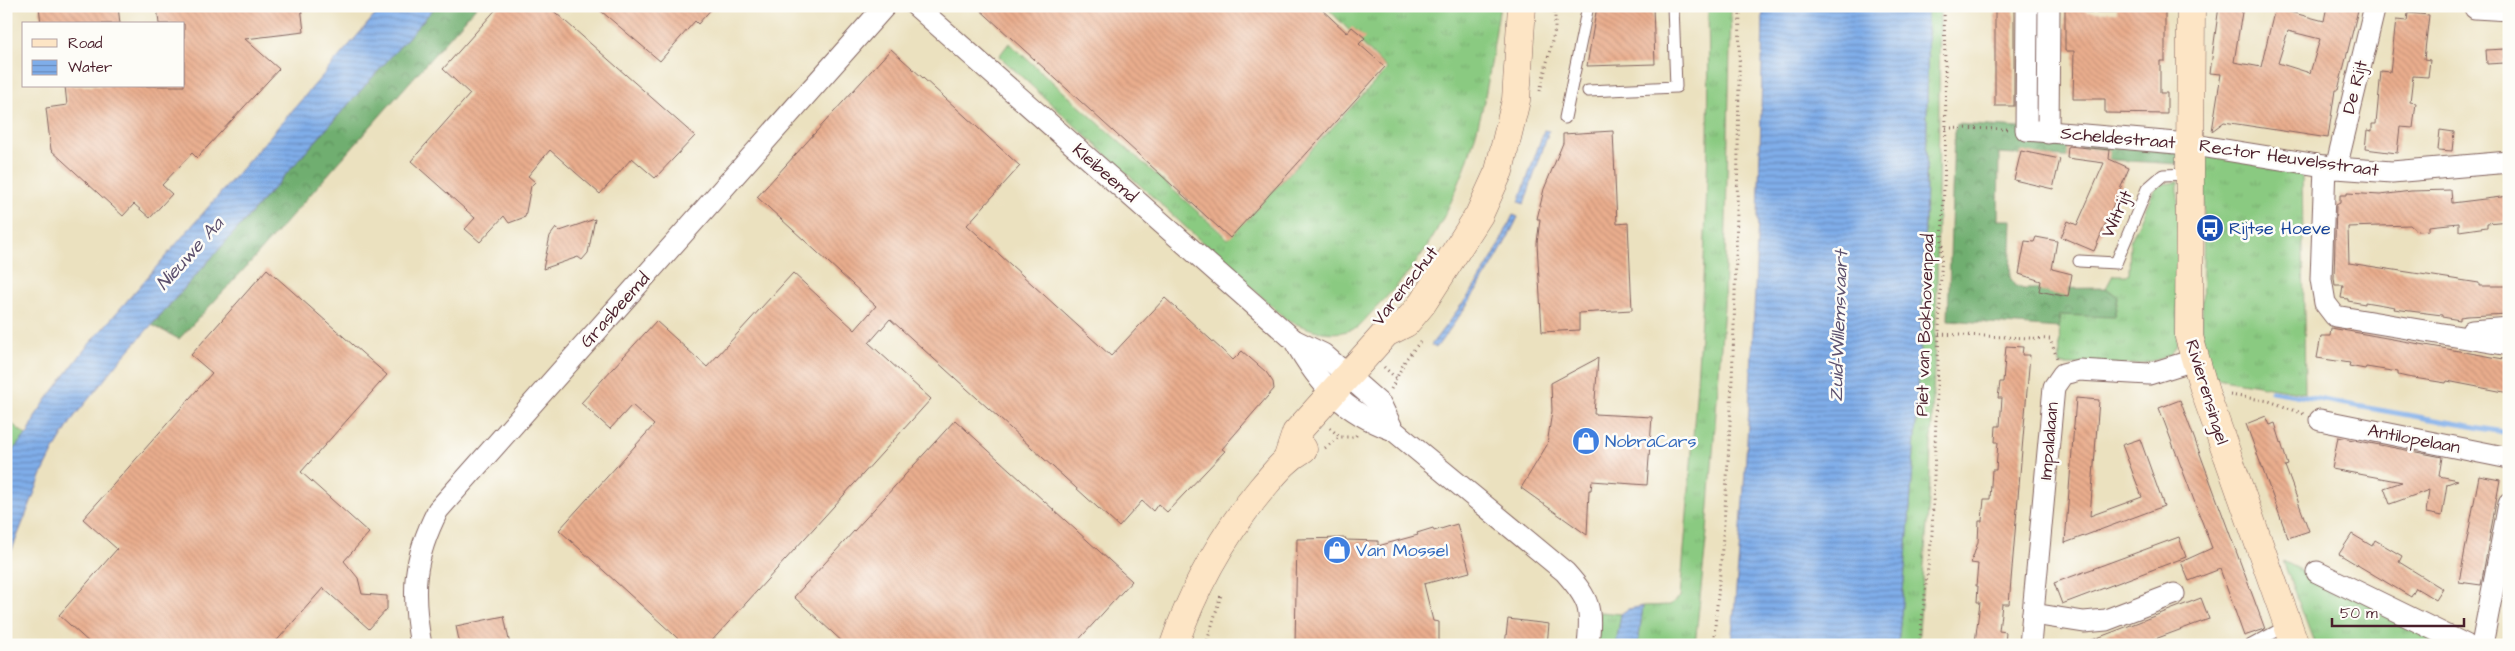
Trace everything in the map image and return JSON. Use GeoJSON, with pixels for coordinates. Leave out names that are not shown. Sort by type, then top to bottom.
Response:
{"type":"FeatureCollection","features":[{"type":"Feature","properties":{"kind":"street","name":"Grasbeemd"},"geometry":{"type":"LineString","coordinates":[[421,645],[416,616],[416,575],[423,540],[438,510],[885,6]]}},
{"type":"Feature","properties":{"kind":"street","name":"Kleibeemd"},"geometry":{"type":"LineString","coordinates":[[916,6],[1294,340],[1323,354],[1346,391]]}},
{"type":"Feature","properties":{"kind":"street","name":"Varenschut"},"geometry":{"type":"LineString","coordinates":[[1174,645],[1184,617],[1225,537],[1288,457],[1310,444],[1346,391],[1400,342],[1406,323],[1422,304],[1479,215],[1499,171],[1516,100],[1522,6]]}},
{"type":"Feature","properties":{"kind":"street"},"geometry":{"type":"LineString","coordinates":[[2026,130],[2027,6]]}},
{"type":"Feature","properties":{"kind":"street","name":"Scheldestraat"},"geometry":{"type":"LineString","coordinates":[[2048,132],[2049,6]]}},
{"type":"Feature","properties":{"kind":"street","name":"Rivierensingel"},"geometry":{"type":"LineString","coordinates":[[2191,6],[2188,144],[2188,338],[2205,392],[2292,635]]}},
{"type":"Feature","properties":{"kind":"street","name":"De Rijt"},"geometry":{"type":"LineString","coordinates":[[2375,6],[2330,167],[2321,279],[2325,303],[2335,316],[2439,333]]}},
{"type":"Feature","properties":{"kind":"street"},"geometry":{"type":"LineString","coordinates":[[2475,7],[2509,10]]}},
{"type":"Feature","properties":{"kind":"street","name":"Scheldestraat"},"geometry":{"type":"LineString","coordinates":[[2026,130],[2188,144]]}},
{"type":"Feature","properties":{"kind":"street","name":"Rector Heuvelsstraat"},"geometry":{"type":"LineString","coordinates":[[2188,144],[2330,167],[2392,172],[2509,162]]}},
{"type":"Feature","properties":{"kind":"street"},"geometry":{"type":"LineString","coordinates":[[2439,333],[2509,328]]}},
{"type":"Feature","properties":{"kind":"street"},"geometry":{"type":"LineString","coordinates":[[2439,333],[2509,345]]}},
{"type":"Feature","properties":{"kind":"street"},"geometry":{"type":"LineString","coordinates":[[2063,374],[2079,370],[2149,374],[2194,360]]}},
{"type":"Feature","properties":{"kind":"street","name":"Impalalaan"},"geometry":{"type":"LineString","coordinates":[[2030,645],[2054,387],[2063,374]]}},
{"type":"Feature","properties":{"kind":"street"},"geometry":{"type":"LineString","coordinates":[[1346,391],[1367,420],[1393,430],[1566,572],[1584,593],[1591,616],[1588,645]]}},
{"type":"Feature","properties":{"kind":"street","name":"Antilopelaan"},"geometry":{"type":"LineString","coordinates":[[2320,420],[2509,458]]}},
{"type":"Feature","properties":{"kind":"street"},"geometry":{"type":"LineString","coordinates":[[2482,645],[2509,504]]}},
{"type":"Feature","properties":{"kind":"street"},"geometry":{"type":"LineString","coordinates":[[2317,572],[2466,645]]}},
{"type":"Feature","properties":{"kind":"street"},"geometry":{"type":"LineString","coordinates":[[2033,614],[2084,622],[2106,620],[2174,594]]}},
{"type":"Feature","properties":{"kind":"lane"},"geometry":{"type":"LineString","coordinates":[[1565,118],[1588,6]]}},
{"type":"Feature","properties":{"kind":"lane"},"geometry":{"type":"LineString","coordinates":[[1588,91],[1676,87],[1673,6]]}},
{"type":"Feature","properties":{"kind":"lane","name":"Witrijt"},"geometry":{"type":"LineString","coordinates":[[2080,261],[2116,263],[2147,189],[2163,175],[2188,174]]}},
{"type":"Feature","properties":{"kind":"lane"},"geometry":{"type":"LineString","coordinates":[[2251,645],[2292,635]]}},
{"type":"Feature","properties":{"kind":"path"},"geometry":{"type":"LineString","coordinates":[[1713,645],[1728,447],[1736,265],[1740,6]]}},
{"type":"Feature","properties":{"kind":"path","name":"Piet van Bokhovenpad"},"geometry":{"type":"LineString","coordinates":[[1919,645],[1932,534],[1946,128],[1944,6]]}},
{"type":"Feature","properties":{"kind":"path"},"geometry":{"type":"LineString","coordinates":[[1946,128],[2026,130]]}},
{"type":"Feature","properties":{"kind":"path"},"geometry":{"type":"LineString","coordinates":[[1939,334],[2050,339],[2063,374]]}},
{"type":"Feature","properties":{"kind":"path"},"geometry":{"type":"LineString","coordinates":[[2205,392],[2270,401],[2320,420]]}},
{"type":"Feature","properties":{"kind":"green space"},"geometry":{"type":"Polygon","coordinates":[[[436,6],[477,6],[248,265],[179,339],[152,325],[436,6]]]}},
{"type":"Feature","properties":{"kind":"green space"},"geometry":{"type":"Polygon","coordinates":[[[1330,6],[1500,6],[1490,72],[1472,148],[1446,212],[1424,251],[1401,281],[1357,328],[1338,333],[1313,330],[1287,320],[999,56],[1009,43],[1228,239],[1387,69],[1330,11],[1330,6]]]}},
{"type":"Feature","properties":{"kind":"green space"},"geometry":{"type":"Polygon","coordinates":[[[1708,6],[1731,6],[1724,306],[1707,532],[1695,645],[1638,645],[1643,606],[1670,605],[1680,597],[1702,302],[1708,154],[1708,6]]]}},
{"type":"Feature","properties":{"kind":"green space"},"geometry":{"type":"Polygon","coordinates":[[[1927,6],[1940,6],[1937,289],[1929,498],[1918,645],[1898,645],[1912,486],[1921,326],[1926,166],[1927,6]]]}},
{"type":"Feature","properties":{"kind":"green space"},"geometry":{"type":"Polygon","coordinates":[[[1957,124],[2021,128],[2179,148],[2178,164],[1999,153],[1998,220],[2012,220],[2010,277],[2015,286],[2024,289],[2106,288],[2118,297],[2114,317],[2059,315],[2059,328],[1948,320],[1954,132],[1957,124]]]}},
{"type":"Feature","properties":{"kind":"green space"},"geometry":{"type":"Polygon","coordinates":[[[2205,150],[2302,167],[2305,393],[2211,377],[2203,346],[2202,325],[2205,150]]]}},
{"type":"Feature","properties":{"kind":"green space"},"geometry":{"type":"Polygon","coordinates":[[[2178,182],[2177,344],[2171,355],[2130,364],[2102,366],[2060,365],[2059,315],[2114,316],[2118,297],[2106,288],[2113,275],[2127,275],[2129,273],[2130,242],[2154,190],[2163,184],[2178,182]]]}},
{"type":"Feature","properties":{"kind":"green space"},"geometry":{"type":"Polygon","coordinates":[[[6,419],[26,435],[6,458],[6,419]]]}},
{"type":"Feature","properties":{"kind":"green space"},"geometry":{"type":"Polygon","coordinates":[[[2283,561],[2450,645],[2315,645],[2283,561]]]}},
{"type":"Feature","properties":{"kind":"green space"},"geometry":{"type":"Polygon","coordinates":[[[1600,612],[1621,614],[1616,645],[1597,645],[1600,612]]]}},
{"type":"Feature","properties":{"kind":"water","name":"Nieuwe Aa"},"geometry":{"type":"Polygon","coordinates":[[[383,6],[436,6],[122,358],[74,417],[42,474],[6,565],[6,458],[29,432],[36,415],[85,349],[383,6]]]}},
{"type":"Feature","properties":{"kind":"water","name":"Zuid-Willemsvaart"},"geometry":{"type":"Polygon","coordinates":[[[1763,6],[1927,6],[1926,166],[1921,326],[1912,486],[1898,645],[1731,645],[1749,406],[1760,166],[1763,6]]]}},
{"type":"Feature","properties":{"kind":"water"},"geometry":{"type":"Polygon","coordinates":[[[1544,130],[1549,131],[1524,204],[1519,202],[1544,130]]]}},
{"type":"Feature","properties":{"kind":"water"},"geometry":{"type":"Polygon","coordinates":[[[1513,215],[1518,217],[1480,285],[1436,348],[1431,345],[1472,291],[1494,255],[1513,215]]]}},
{"type":"Feature","properties":{"kind":"water"},"geometry":{"type":"Polygon","coordinates":[[[1643,606],[1638,645],[1616,645],[1621,614],[1628,609],[1643,606]]]}},
{"type":"Feature","properties":{"kind":"building"},"geometry":{"type":"Polygon","coordinates":[[[39,6],[118,6],[120,22],[41,22],[39,6]]]}},
{"type":"Feature","properties":{"kind":"building"},"geometry":{"type":"Polygon","coordinates":[[[157,6],[301,6],[304,32],[245,39],[279,69],[197,158],[192,153],[162,185],[172,194],[150,218],[134,204],[123,216],[51,150],[46,108],[67,105],[65,88],[185,88],[185,22],[159,22],[157,6]]]}},
{"type":"Feature","properties":{"kind":"building"},"geometry":{"type":"Polygon","coordinates":[[[499,6],[548,6],[695,136],[655,178],[632,158],[600,194],[550,150],[528,176],[535,182],[531,186],[525,217],[509,223],[504,216],[480,242],[465,229],[475,218],[411,161],[470,94],[443,69],[499,6]]]}},
{"type":"Feature","properties":{"kind":"building"},"geometry":{"type":"Polygon","coordinates":[[[595,6],[714,6],[698,24],[695,21],[660,61],[595,6]]]}},
{"type":"Feature","properties":{"kind":"building"},"geometry":{"type":"Polygon","coordinates":[[[976,6],[1318,6],[1347,33],[1352,27],[1365,38],[1359,44],[1385,67],[1230,238],[976,6]]]}},
{"type":"Feature","properties":{"kind":"building"},"geometry":{"type":"Polygon","coordinates":[[[1597,6],[1653,6],[1655,64],[1587,66],[1597,6]]]}},
{"type":"Feature","properties":{"kind":"building"},"geometry":{"type":"Polygon","coordinates":[[[1995,6],[2014,6],[2014,106],[1995,106],[1995,6]]]}},
{"type":"Feature","properties":{"kind":"building"},"geometry":{"type":"Polygon","coordinates":[[[2065,6],[2086,6],[2086,12],[2117,12],[2117,6],[2165,6],[2165,61],[2160,61],[2160,93],[2167,93],[2167,114],[2105,113],[2105,99],[2073,99],[2074,51],[2065,51],[2065,6]]]}},
{"type":"Feature","properties":{"kind":"building"},"geometry":{"type":"Polygon","coordinates":[[[2219,6],[2243,6],[2234,62],[2261,67],[2275,8],[2324,21],[2327,6],[2359,6],[2338,90],[2335,90],[2328,138],[2224,122],[2212,131],[2221,74],[2210,73],[2219,6]],[[2288,31],[2278,63],[2310,73],[2320,39],[2288,31]]]}},
{"type":"Feature","properties":{"kind":"building"},"geometry":{"type":"Polygon","coordinates":[[[2408,13],[2429,15],[2424,59],[2430,60],[2428,77],[2413,76],[2410,102],[2416,103],[2413,128],[2400,127],[2397,153],[2365,149],[2367,130],[2372,131],[2372,124],[2376,124],[2381,71],[2390,72],[2396,20],[2407,21],[2408,13]]]}},
{"type":"Feature","properties":{"kind":"building"},"geometry":{"type":"Polygon","coordinates":[[[891,49],[1020,166],[967,225],[1111,356],[1165,298],[1233,360],[1242,351],[1266,372],[1273,382],[1274,389],[1222,449],[1225,451],[1167,512],[1158,504],[1153,511],[1142,501],[1119,527],[890,319],[869,343],[931,399],[708,645],[685,645],[559,530],[654,425],[632,405],[610,429],[581,403],[656,321],[707,367],[793,273],[855,330],[876,306],[757,197],[891,49]]]}},
{"type":"Feature","properties":{"kind":"building"},"geometry":{"type":"Polygon","coordinates":[[[2505,49],[2505,63],[2487,64],[2486,50],[2505,49]]]}},
{"type":"Feature","properties":{"kind":"building"},"geometry":{"type":"Polygon","coordinates":[[[2440,130],[2454,132],[2452,151],[2438,150],[2440,130]]]}},
{"type":"Feature","properties":{"kind":"building"},"geometry":{"type":"Polygon","coordinates":[[[1613,131],[1617,224],[1628,223],[1632,310],[1579,313],[1579,330],[1542,332],[1537,243],[1540,219],[1537,219],[1544,189],[1563,143],[1563,134],[1613,131]]]}},
{"type":"Feature","properties":{"kind":"building"},"geometry":{"type":"Polygon","coordinates":[[[2068,146],[2110,150],[2109,159],[2129,168],[2094,251],[2061,237],[2068,221],[2077,225],[2104,163],[2067,158],[2068,146]]]}},
{"type":"Feature","properties":{"kind":"building"},"geometry":{"type":"Polygon","coordinates":[[[2021,151],[2060,159],[2053,189],[2014,180],[2021,151]]]}},
{"type":"Feature","properties":{"kind":"building"},"geometry":{"type":"Polygon","coordinates":[[[2451,190],[2452,203],[2509,196],[2509,221],[2487,223],[2487,227],[2459,231],[2459,223],[2429,226],[2429,230],[2417,231],[2410,225],[2348,227],[2349,263],[2479,283],[2479,286],[2509,286],[2509,314],[2467,316],[2460,317],[2460,320],[2442,317],[2442,315],[2394,309],[2395,307],[2348,301],[2348,299],[2341,298],[2343,285],[2335,285],[2334,278],[2336,205],[2340,203],[2340,195],[2347,195],[2347,193],[2380,195],[2411,191],[2451,190]]]}},
{"type":"Feature","properties":{"kind":"building"},"geometry":{"type":"Polygon","coordinates":[[[595,219],[588,253],[582,260],[578,257],[543,269],[550,236],[556,228],[560,231],[595,219]]]}},
{"type":"Feature","properties":{"kind":"building"},"geometry":{"type":"Polygon","coordinates":[[[2036,237],[2057,241],[2052,269],[2072,274],[2068,297],[2039,291],[2041,281],[2019,274],[2025,241],[2034,242],[2036,237]]]}},
{"type":"Feature","properties":{"kind":"building"},"geometry":{"type":"Polygon","coordinates":[[[267,269],[387,375],[301,472],[369,533],[344,561],[358,578],[362,594],[387,596],[387,609],[369,629],[323,588],[273,645],[92,645],[59,615],[117,549],[83,519],[212,373],[191,355],[267,269]]]}},
{"type":"Feature","properties":{"kind":"building"},"geometry":{"type":"Polygon","coordinates":[[[2331,328],[2509,360],[2509,393],[2447,381],[2446,383],[2407,377],[2398,375],[2398,372],[2366,367],[2365,369],[2349,366],[2350,363],[2317,358],[2321,336],[2330,336],[2331,328]]]}},
{"type":"Feature","properties":{"kind":"building"},"geometry":{"type":"Polygon","coordinates":[[[2006,346],[2023,347],[2022,355],[2030,355],[2009,604],[2002,604],[1999,631],[2006,632],[2005,645],[1981,645],[1975,643],[1980,602],[1977,602],[1978,586],[1976,586],[1978,564],[1971,563],[1978,542],[1979,521],[1982,521],[1984,499],[1990,499],[1992,470],[1996,470],[1998,442],[1995,442],[1996,426],[2000,426],[2002,398],[1998,398],[2000,382],[2003,382],[2006,346]]]}},
{"type":"Feature","properties":{"kind":"building"},"geometry":{"type":"Polygon","coordinates":[[[1598,358],[1594,414],[1652,417],[1647,485],[1592,481],[1591,490],[1589,490],[1587,535],[1521,488],[1547,445],[1552,411],[1551,383],[1598,358]]]}},
{"type":"Feature","properties":{"kind":"building"},"geometry":{"type":"Polygon","coordinates":[[[2076,398],[2099,400],[2090,516],[2142,497],[2122,445],[2140,439],[2164,506],[2065,543],[2076,398]]]}},
{"type":"Feature","properties":{"kind":"building"},"geometry":{"type":"Polygon","coordinates":[[[2180,400],[2265,629],[2244,636],[2220,569],[2189,581],[2181,562],[2212,548],[2159,408],[2180,400]]]}},
{"type":"Feature","properties":{"kind":"building"},"geometry":{"type":"Polygon","coordinates":[[[2266,416],[2270,425],[2275,423],[2288,465],[2285,466],[2309,531],[2288,538],[2246,424],[2266,416]]]}},
{"type":"Feature","properties":{"kind":"building"},"geometry":{"type":"Polygon","coordinates":[[[955,420],[1132,581],[1074,645],[846,645],[794,597],[955,420]]]}},
{"type":"Feature","properties":{"kind":"building"},"geometry":{"type":"Polygon","coordinates":[[[2338,437],[2442,457],[2439,476],[2458,480],[2447,484],[2442,516],[2426,513],[2429,490],[2390,504],[2384,488],[2402,482],[2332,469],[2338,437]]]}},
{"type":"Feature","properties":{"kind":"building"},"geometry":{"type":"Polygon","coordinates":[[[2479,476],[2500,480],[2481,585],[2459,582],[2479,476]]]}},
{"type":"Feature","properties":{"kind":"building"},"geometry":{"type":"Polygon","coordinates":[[[1457,524],[1470,572],[1424,584],[1433,621],[1439,622],[1439,645],[1295,645],[1297,539],[1346,538],[1345,540],[1378,541],[1378,546],[1418,535],[1417,533],[1433,528],[1434,531],[1457,524]]]}},
{"type":"Feature","properties":{"kind":"building"},"geometry":{"type":"Polygon","coordinates":[[[2352,534],[2372,546],[2375,540],[2402,556],[2399,562],[2443,589],[2436,600],[2416,588],[2411,597],[2339,554],[2352,534]]]}},
{"type":"Feature","properties":{"kind":"building"},"geometry":{"type":"Polygon","coordinates":[[[2179,537],[2186,557],[2062,604],[2054,583],[2179,537]]]}},
{"type":"Feature","properties":{"kind":"building"},"geometry":{"type":"Polygon","coordinates":[[[2201,598],[2209,619],[2139,645],[2079,645],[2201,598]]]}},
{"type":"Feature","properties":{"kind":"building"},"geometry":{"type":"Polygon","coordinates":[[[504,616],[510,645],[460,645],[456,626],[504,616]]]}},
{"type":"Feature","properties":{"kind":"building"},"geometry":{"type":"Polygon","coordinates":[[[1508,619],[1549,624],[1547,645],[1505,645],[1508,619]]]}},
{"type":"Feature","properties":{"kind":"waterway"},"geometry":{"type":"LineString","coordinates":[[2272,391],[2509,433]]}},
{"type":"Feature","properties":{"kind":"place","name":"Rijtse Hoeve"},"geometry":{"type":"Point","coordinates":[2210,228]}},
{"type":"Feature","properties":{"kind":"place","name":"NobraCars"},"geometry":{"type":"Point","coordinates":[1586,441]}},
{"type":"Feature","properties":{"kind":"place","name":"Van Mossel"},"geometry":{"type":"Point","coordinates":[1337,550]}}]}
